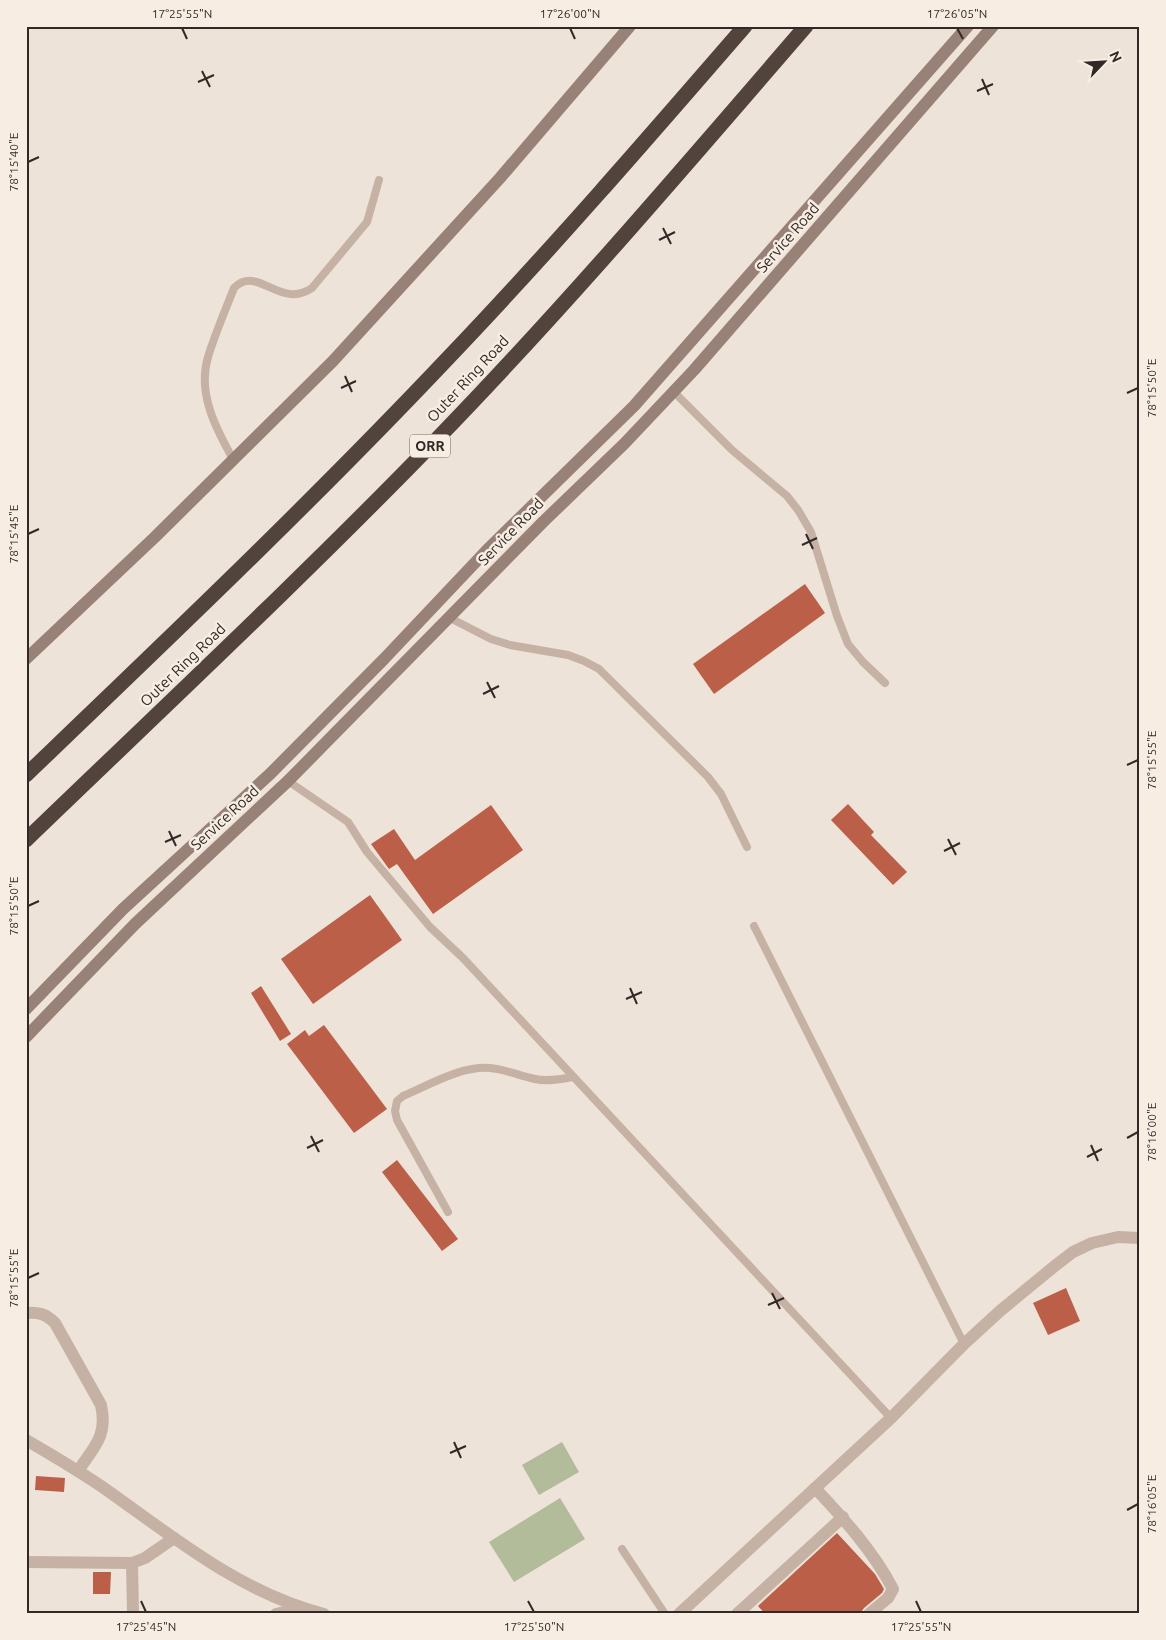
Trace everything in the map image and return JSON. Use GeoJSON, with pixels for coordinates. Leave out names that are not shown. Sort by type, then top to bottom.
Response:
{"type":"FeatureCollection","features":[{"type":"Feature","properties":{"kind":"highway","name":"Outer Ring Road"},"geometry":{"type":"LineString","coordinates":[[26,775],[264,546],[451,356],[591,203],[745,26]]}},
{"type":"Feature","properties":{"kind":"highway","name":"Outer Ring Road"},"geometry":{"type":"LineString","coordinates":[[26,840],[289,586],[443,432],[579,286],[806,26]]}},
{"type":"Feature","properties":{"kind":"main road"},"geometry":{"type":"LineString","coordinates":[[26,659],[333,361],[500,178],[630,26]]}},
{"type":"Feature","properties":{"kind":"main road"},"geometry":{"type":"LineString","coordinates":[[26,1009],[123,909],[270,774],[396,647],[486,550],[641,400],[968,26]]}},
{"type":"Feature","properties":{"kind":"main road","name":"Service Road"},"geometry":{"type":"LineString","coordinates":[[26,1037],[135,924],[288,781],[450,618],[544,520],[624,444],[674,392],[994,26]]}},
{"type":"Feature","properties":{"kind":"street"},"geometry":{"type":"LineString","coordinates":[[679,1614],[890,1418],[1000,1311],[1073,1252],[1092,1243],[1118,1237],[1140,1238]]}},
{"type":"Feature","properties":{"kind":"street"},"geometry":{"type":"LineString","coordinates":[[26,1313],[37,1312],[48,1316],[54,1323],[101,1405],[104,1419],[100,1438],[78,1471]]}},
{"type":"Feature","properties":{"kind":"street"},"geometry":{"type":"LineString","coordinates":[[26,1440],[78,1471],[174,1538],[235,1577],[301,1608],[324,1614]]}},
{"type":"Feature","properties":{"kind":"street"},"geometry":{"type":"LineString","coordinates":[[815,1488],[843,1517],[884,1572],[893,1589],[888,1598],[869,1614]]}},
{"type":"Feature","properties":{"kind":"street"},"geometry":{"type":"LineString","coordinates":[[737,1614],[843,1517]]}},
{"type":"Feature","properties":{"kind":"street"},"geometry":{"type":"LineString","coordinates":[[26,1562],[132,1562],[144,1558],[174,1538]]}},
{"type":"Feature","properties":{"kind":"street"},"geometry":{"type":"LineString","coordinates":[[132,1562],[132,1614]]}},
{"type":"Feature","properties":{"kind":"street"},"geometry":{"type":"LineString","coordinates":[[276,1614],[301,1608]]}},
{"type":"Feature","properties":{"kind":"lane"},"geometry":{"type":"LineString","coordinates":[[233,460],[217,431],[210,411],[205,374],[207,358],[234,288],[239,283],[247,280],[287,294],[298,295],[312,288],[367,222],[379,180]]}},
{"type":"Feature","properties":{"kind":"lane"},"geometry":{"type":"LineString","coordinates":[[674,392],[732,450],[787,496],[798,510],[811,532],[837,616],[848,644],[863,662],[885,683]]}},
{"type":"Feature","properties":{"kind":"lane"},"geometry":{"type":"LineString","coordinates":[[450,618],[491,639],[510,645],[568,655],[584,661],[599,670],[708,777],[721,794],[747,848]]}},
{"type":"Feature","properties":{"kind":"lane"},"geometry":{"type":"LineString","coordinates":[[288,781],[348,822],[367,852],[430,927],[463,958],[890,1418]]}},
{"type":"Feature","properties":{"kind":"lane"},"geometry":{"type":"LineString","coordinates":[[754,926],[964,1344]]}},
{"type":"Feature","properties":{"kind":"lane"},"geometry":{"type":"LineString","coordinates":[[448,1212],[397,1120],[396,1101],[403,1096],[447,1077],[474,1068],[491,1068],[537,1080],[573,1077]]}},
{"type":"Feature","properties":{"kind":"lane"},"geometry":{"type":"LineString","coordinates":[[622,1549],[666,1614]]}},
{"type":"Feature","properties":{"kind":"green space"},"geometry":{"type":"Polygon","coordinates":[[[562,1442],[579,1472],[539,1495],[522,1465],[562,1442]]]}},
{"type":"Feature","properties":{"kind":"green space"},"geometry":{"type":"Polygon","coordinates":[[[560,1498],[585,1539],[514,1582],[489,1542],[560,1498]]]}},
{"type":"Feature","properties":{"kind":"building"},"geometry":{"type":"Polygon","coordinates":[[[805,584],[825,613],[714,694],[693,664],[805,584]]]}},
{"type":"Feature","properties":{"kind":"building"},"geometry":{"type":"Polygon","coordinates":[[[848,804],[874,832],[871,835],[907,872],[893,885],[831,820],[848,804]]]}},
{"type":"Feature","properties":{"kind":"building"},"geometry":{"type":"Polygon","coordinates":[[[491,805],[523,850],[433,914],[397,864],[389,869],[371,844],[394,829],[415,860],[491,805]]]}},
{"type":"Feature","properties":{"kind":"building"},"geometry":{"type":"Polygon","coordinates":[[[370,895],[402,940],[313,1004],[281,959],[370,895]]]}},
{"type":"Feature","properties":{"kind":"building"},"geometry":{"type":"Polygon","coordinates":[[[261,986],[291,1034],[280,1041],[251,993],[261,986]]]}},
{"type":"Feature","properties":{"kind":"building"},"geometry":{"type":"Polygon","coordinates":[[[324,1025],[387,1109],[354,1133],[287,1044],[305,1030],[309,1036],[324,1025]]]}},
{"type":"Feature","properties":{"kind":"building"},"geometry":{"type":"Polygon","coordinates":[[[397,1160],[458,1239],[442,1251],[382,1172],[397,1160]]]}},
{"type":"Feature","properties":{"kind":"building"},"geometry":{"type":"Polygon","coordinates":[[[1066,1288],[1080,1321],[1048,1335],[1033,1303],[1066,1288]]]}},
{"type":"Feature","properties":{"kind":"building"},"geometry":{"type":"Polygon","coordinates":[[[36,1476],[65,1478],[64,1492],[35,1490],[36,1476]]]}},
{"type":"Feature","properties":{"kind":"building"},"geometry":{"type":"Polygon","coordinates":[[[837,1533],[875,1574],[884,1589],[882,1593],[864,1608],[860,1614],[765,1614],[758,1606],[837,1533]]]}},
{"type":"Feature","properties":{"kind":"building"},"geometry":{"type":"Polygon","coordinates":[[[93,1572],[111,1572],[110,1594],[93,1594],[93,1572]]]}}]}
